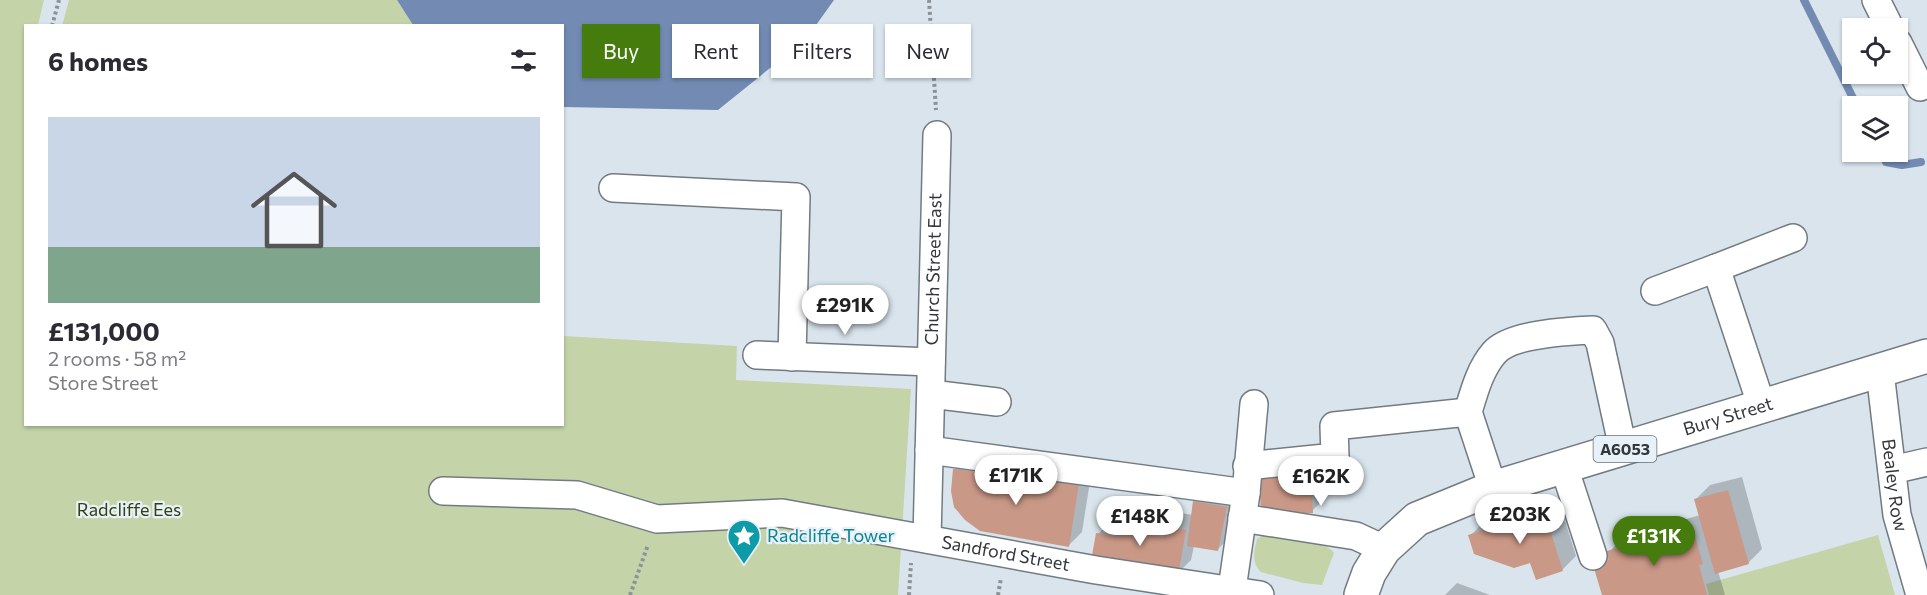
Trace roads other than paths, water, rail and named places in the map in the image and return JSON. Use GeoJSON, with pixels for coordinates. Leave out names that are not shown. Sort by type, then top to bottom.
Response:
{"type":"FeatureCollection","features":[{"type":"Feature","properties":{"kind":"main road","name":"Bury Street"},"geometry":{"type":"LineString","coordinates":[[1361,595],[1369,573],[1384,549],[1418,519],[1493,488],[1927,356]]}},
{"type":"Feature","properties":{"kind":"street"},"geometry":{"type":"LineString","coordinates":[[1876,0],[1885,18]]}},
{"type":"Feature","properties":{"kind":"street"},"geometry":{"type":"LineString","coordinates":[[1908,63],[1920,87]]}},
{"type":"Feature","properties":{"kind":"street","name":"Church Street East"},"geometry":{"type":"LineString","coordinates":[[927,539],[937,135]]}},
{"type":"Feature","properties":{"kind":"street"},"geometry":{"type":"LineString","coordinates":[[613,188],[796,197],[792,357]]}},
{"type":"Feature","properties":{"kind":"street"},"geometry":{"type":"LineString","coordinates":[[1655,291],[1793,238]]}},
{"type":"Feature","properties":{"kind":"street"},"geometry":{"type":"LineString","coordinates":[[1716,268],[1762,407]]}},
{"type":"Feature","properties":{"kind":"street"},"geometry":{"type":"LineString","coordinates":[[1493,488],[1468,412],[1480,376],[1495,351],[1520,339],[1568,331],[1593,330],[1600,344],[1623,449]]}},
{"type":"Feature","properties":{"kind":"street"},"geometry":{"type":"LineString","coordinates":[[757,355],[932,362]]}},
{"type":"Feature","properties":{"kind":"street","name":"Bealey Row"},"geometry":{"type":"LineString","coordinates":[[1880,372],[1897,515],[1920,595]]}},
{"type":"Feature","properties":{"kind":"street"},"geometry":{"type":"LineString","coordinates":[[931,394],[997,402]]}},
{"type":"Feature","properties":{"kind":"street"},"geometry":{"type":"LineString","coordinates":[[1232,589],[1244,505],[1254,404]]}},
{"type":"Feature","properties":{"kind":"street"},"geometry":{"type":"LineString","coordinates":[[1247,466],[1335,457],[1334,426],[1468,412]]}},
{"type":"Feature","properties":{"kind":"street"},"geometry":{"type":"LineString","coordinates":[[929,450],[1244,505],[1356,536],[1384,549]]}},
{"type":"Feature","properties":{"kind":"street"},"geometry":{"type":"LineString","coordinates":[[1892,470],[1927,462]]}},
{"type":"Feature","properties":{"kind":"street"},"geometry":{"type":"LineString","coordinates":[[1564,467],[1593,556]]}},
{"type":"Feature","properties":{"kind":"street","name":"Sandford Street"},"geometry":{"type":"LineString","coordinates":[[443,491],[577,495],[657,519],[782,513],[1096,570],[1260,595]]}},
{"type":"Feature","properties":{"kind":"water"},"geometry":{"type":"Polygon","coordinates":[[[397,0],[834,0],[817,24],[771,24],[771,67],[759,77],[759,24],[672,24],[672,78],[758,78],[718,110],[564,107],[564,24],[412,24],[397,0]]]}},
{"type":"Feature","properties":{"kind":"waterway"},"geometry":{"type":"LineString","coordinates":[[1804,0],[1852,96]]}},
{"type":"Feature","properties":{"kind":"waterway"},"geometry":{"type":"LineString","coordinates":[[1886,162],[1902,165],[1921,162]]}},
{"type":"Feature","properties":{"kind":"place","name":"Radcliffe Tower"},"geometry":{"type":"Point","coordinates":[744,565]}},
{"type":"Feature","properties":{"kind":"park label","name":"Radcliffe Ees"},"geometry":{"type":"Point","coordinates":[129,510]}}]}
